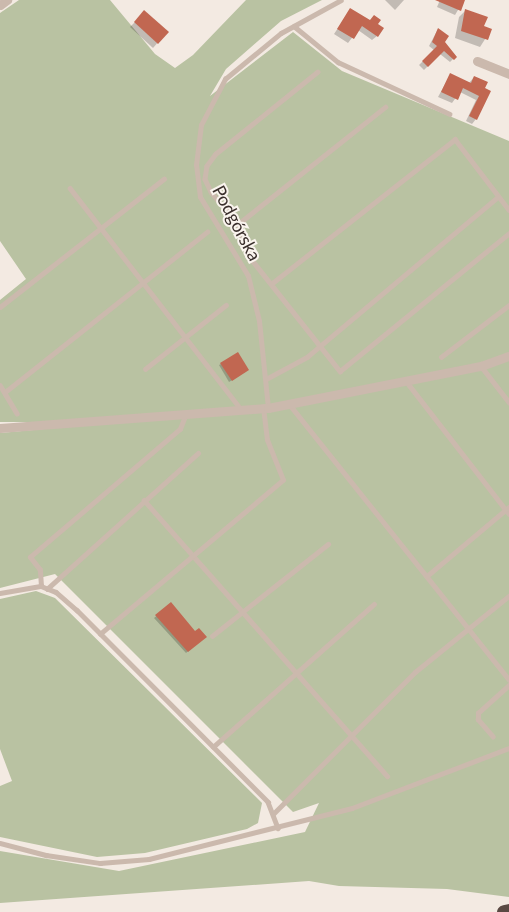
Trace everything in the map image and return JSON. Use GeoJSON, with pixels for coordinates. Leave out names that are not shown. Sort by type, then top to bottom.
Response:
{"type":"FeatureCollection","features":[{"type":"Feature","properties":{"kind":"highway"},"geometry":{"type":"LineString","coordinates":[[504,912],[509,910]]}},
{"type":"Feature","properties":{"kind":"street"},"geometry":{"type":"LineString","coordinates":[[0,6],[7,0]]}},
{"type":"Feature","properties":{"kind":"street"},"geometry":{"type":"LineString","coordinates":[[476,61],[509,74]]}},
{"type":"Feature","properties":{"kind":"street"},"geometry":{"type":"LineString","coordinates":[[0,428],[266,408],[481,366],[509,356]]}},
{"type":"Feature","properties":{"kind":"lane","name":"Podgórska"},"geometry":{"type":"LineString","coordinates":[[194,556],[283,480],[267,440],[266,379],[259,320],[248,276],[200,197],[196,165],[200,125],[225,79],[294,26],[341,0]]}},
{"type":"Feature","properties":{"kind":"lane"},"geometry":{"type":"LineString","coordinates":[[294,26],[338,62],[450,114]]}},
{"type":"Feature","properties":{"kind":"lane"},"geometry":{"type":"LineString","coordinates":[[318,72],[216,154],[207,166],[205,179],[212,192],[238,224],[252,260],[318,346],[340,371],[509,233]]}},
{"type":"Feature","properties":{"kind":"lane"},"geometry":{"type":"LineString","coordinates":[[238,224],[385,107]]}},
{"type":"Feature","properties":{"kind":"lane"},"geometry":{"type":"LineString","coordinates":[[271,284],[455,139],[509,210]]}},
{"type":"Feature","properties":{"kind":"lane"},"geometry":{"type":"LineString","coordinates":[[0,307],[164,179]]}},
{"type":"Feature","properties":{"kind":"lane"},"geometry":{"type":"LineString","coordinates":[[70,188],[187,335],[241,409]]}},
{"type":"Feature","properties":{"kind":"lane"},"geometry":{"type":"LineString","coordinates":[[266,379],[318,346],[498,197]]}},
{"type":"Feature","properties":{"kind":"lane"},"geometry":{"type":"LineString","coordinates":[[5,392],[207,232]]}},
{"type":"Feature","properties":{"kind":"lane"},"geometry":{"type":"LineString","coordinates":[[145,369],[226,305]]}},
{"type":"Feature","properties":{"kind":"lane"},"geometry":{"type":"LineString","coordinates":[[441,357],[509,305]]}},
{"type":"Feature","properties":{"kind":"lane"},"geometry":{"type":"LineString","coordinates":[[481,366],[509,402]]}},
{"type":"Feature","properties":{"kind":"lane"},"geometry":{"type":"LineString","coordinates":[[406,381],[508,510],[426,576]]}},
{"type":"Feature","properties":{"kind":"lane"},"geometry":{"type":"LineString","coordinates":[[0,385],[17,413]]}},
{"type":"Feature","properties":{"kind":"lane"},"geometry":{"type":"LineString","coordinates":[[289,404],[509,679]]}},
{"type":"Feature","properties":{"kind":"lane"},"geometry":{"type":"LineString","coordinates":[[41,586],[40,570],[30,557],[180,428],[186,413]]}},
{"type":"Feature","properties":{"kind":"lane"},"geometry":{"type":"LineString","coordinates":[[47,589],[198,453]]}},
{"type":"Feature","properties":{"kind":"lane"},"geometry":{"type":"LineString","coordinates":[[144,500],[387,776]]}},
{"type":"Feature","properties":{"kind":"lane"},"geometry":{"type":"LineString","coordinates":[[212,636],[328,544]]}},
{"type":"Feature","properties":{"kind":"lane"},"geometry":{"type":"LineString","coordinates":[[100,634],[194,556]]}},
{"type":"Feature","properties":{"kind":"lane"},"geometry":{"type":"LineString","coordinates":[[0,593],[41,586],[77,610],[268,802],[278,828]]}},
{"type":"Feature","properties":{"kind":"lane"},"geometry":{"type":"LineString","coordinates":[[273,814],[416,672],[509,596]]}},
{"type":"Feature","properties":{"kind":"lane"},"geometry":{"type":"LineString","coordinates":[[213,747],[374,604]]}},
{"type":"Feature","properties":{"kind":"lane"},"geometry":{"type":"LineString","coordinates":[[493,737],[478,720],[478,713],[509,685]]}},
{"type":"Feature","properties":{"kind":"lane"},"geometry":{"type":"LineString","coordinates":[[0,843],[46,855],[100,863],[149,860],[352,808],[509,748]]}},
{"type":"Feature","properties":{"kind":"green space"},"geometry":{"type":"Polygon","coordinates":[[[19,0],[110,0],[155,54],[175,68],[193,55],[246,0],[322,0],[281,21],[226,69],[210,96],[293,32],[342,71],[509,141],[509,897],[447,889],[339,886],[309,881],[0,903],[0,851],[119,871],[305,832],[319,803],[293,812],[55,574],[0,588],[0,433],[121,422],[0,422],[0,300],[26,279],[0,241],[0,13],[19,0]]]}},
{"type":"Feature","properties":{"kind":"green space"},"geometry":{"type":"Polygon","coordinates":[[[36,591],[55,598],[262,803],[258,823],[247,829],[145,853],[97,857],[0,837],[0,786],[12,781],[0,749],[0,599],[36,591]]]}},
{"type":"Feature","properties":{"kind":"building"},"geometry":{"type":"Polygon","coordinates":[[[435,0],[465,0],[461,11],[435,0]]]}},
{"type":"Feature","properties":{"kind":"building"},"geometry":{"type":"Polygon","coordinates":[[[350,8],[370,20],[374,15],[381,20],[378,24],[384,28],[378,37],[362,26],[354,39],[337,29],[350,8]]]}},
{"type":"Feature","properties":{"kind":"building"},"geometry":{"type":"Polygon","coordinates":[[[465,9],[488,17],[484,26],[492,29],[488,40],[461,31],[465,9]]]}},
{"type":"Feature","properties":{"kind":"building"},"geometry":{"type":"Polygon","coordinates":[[[144,10],[169,32],[158,44],[134,22],[144,10]]]}},
{"type":"Feature","properties":{"kind":"building"},"geometry":{"type":"Polygon","coordinates":[[[438,28],[449,36],[445,42],[457,57],[454,60],[444,51],[428,67],[422,61],[437,46],[432,42],[438,28]]]}},
{"type":"Feature","properties":{"kind":"building"},"geometry":{"type":"Polygon","coordinates":[[[450,73],[471,83],[474,76],[488,82],[485,88],[491,91],[477,120],[469,116],[479,96],[463,88],[458,100],[441,92],[450,73]]]}},
{"type":"Feature","properties":{"kind":"building"},"geometry":{"type":"Polygon","coordinates":[[[238,352],[249,370],[232,381],[220,363],[238,352]]]}},
{"type":"Feature","properties":{"kind":"building"},"geometry":{"type":"Polygon","coordinates":[[[171,602],[195,631],[199,628],[207,637],[188,652],[155,615],[171,602]]]}}]}
